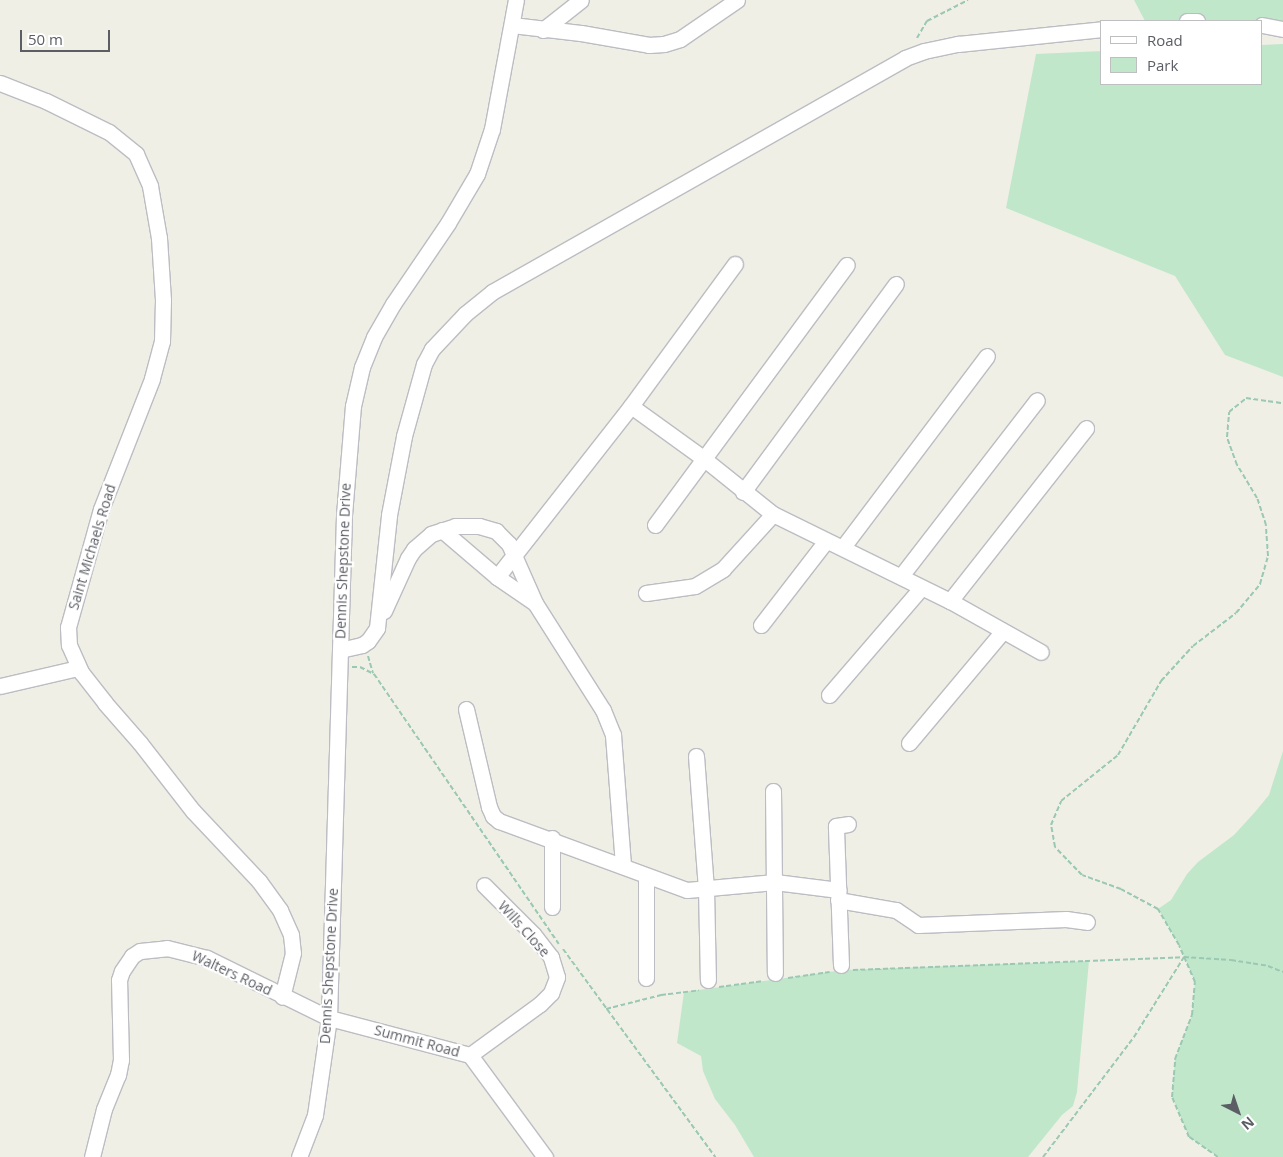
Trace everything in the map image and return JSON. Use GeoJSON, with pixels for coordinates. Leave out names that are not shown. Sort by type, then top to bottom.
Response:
{"type":"FeatureCollection","features":[{"type":"Feature","properties":{"kind":"street","name":"Dennis Shepstone Drive"},"geometry":{"type":"LineString","coordinates":[[299,1157],[315,1115],[329,1018],[344,515],[349,438],[362,367],[374,337],[392,304],[448,223],[477,174],[492,129],[516,0]]}},
{"type":"Feature","properties":{"kind":"street"},"geometry":{"type":"LineString","coordinates":[[543,30],[581,0]]}},
{"type":"Feature","properties":{"kind":"street"},"geometry":{"type":"LineString","coordinates":[[512,25],[581,33],[649,45],[664,44],[680,40],[737,0]]}},
{"type":"Feature","properties":{"kind":"street"},"geometry":{"type":"LineString","coordinates":[[1263,25],[1283,29]]}},
{"type":"Feature","properties":{"kind":"street"},"geometry":{"type":"LineString","coordinates":[[377,628],[388,515],[404,436],[424,364],[440,338],[492,292],[906,58],[924,51],[958,44],[1100,29]]}},
{"type":"Feature","properties":{"kind":"street","name":"Saint Michaels Road"},"geometry":{"type":"LineString","coordinates":[[0,83],[92,122],[129,147],[141,162],[150,186],[159,238],[163,300],[162,340],[152,379],[101,510],[70,619],[68,628],[69,645],[78,668],[193,811],[259,881],[280,910],[291,935],[292,953],[282,997]]}},
{"type":"Feature","properties":{"kind":"street"},"geometry":{"type":"LineString","coordinates":[[498,577],[632,406],[735,264]]}},
{"type":"Feature","properties":{"kind":"street"},"geometry":{"type":"LineString","coordinates":[[655,525],[847,265]]}},
{"type":"Feature","properties":{"kind":"street"},"geometry":{"type":"LineString","coordinates":[[744,492],[896,284]]}},
{"type":"Feature","properties":{"kind":"street"},"geometry":{"type":"LineString","coordinates":[[843,547],[987,356]]}},
{"type":"Feature","properties":{"kind":"street"},"geometry":{"type":"LineString","coordinates":[[901,576],[1037,400]]}},
{"type":"Feature","properties":{"kind":"street"},"geometry":{"type":"LineString","coordinates":[[632,406],[703,458],[773,514],[950,601],[1041,652]]}},
{"type":"Feature","properties":{"kind":"street"},"geometry":{"type":"LineString","coordinates":[[950,601],[1086,428]]}},
{"type":"Feature","properties":{"kind":"street"},"geometry":{"type":"LineString","coordinates":[[646,593],[695,586],[723,569],[773,514]]}},
{"type":"Feature","properties":{"kind":"street"},"geometry":{"type":"LineString","coordinates":[[340,650],[357,648],[368,642],[377,628],[414,549],[431,534],[465,525],[496,531],[509,544],[516,555],[535,603],[603,710],[612,735],[623,866]]}},
{"type":"Feature","properties":{"kind":"street"},"geometry":{"type":"LineString","coordinates":[[442,530],[498,577],[535,603]]}},
{"type":"Feature","properties":{"kind":"street"},"geometry":{"type":"LineString","coordinates":[[761,625],[826,541]]}},
{"type":"Feature","properties":{"kind":"street"},"geometry":{"type":"LineString","coordinates":[[829,695],[921,588]]}},
{"type":"Feature","properties":{"kind":"street"},"geometry":{"type":"LineString","coordinates":[[909,743],[1003,631]]}},
{"type":"Feature","properties":{"kind":"street"},"geometry":{"type":"LineString","coordinates":[[0,686],[78,668]]}},
{"type":"Feature","properties":{"kind":"street"},"geometry":{"type":"LineString","coordinates":[[466,709],[489,807],[493,816],[499,821],[552,838],[646,876],[688,890],[775,882],[838,895],[896,910],[918,924],[1066,919],[1087,922]]}},
{"type":"Feature","properties":{"kind":"street"},"geometry":{"type":"LineString","coordinates":[[696,756],[706,888],[709,986]]}},
{"type":"Feature","properties":{"kind":"street"},"geometry":{"type":"LineString","coordinates":[[773,791],[775,977]]}},
{"type":"Feature","properties":{"kind":"street"},"geometry":{"type":"LineString","coordinates":[[843,968],[836,826],[848,824]]}},
{"type":"Feature","properties":{"kind":"street"},"geometry":{"type":"LineString","coordinates":[[552,838],[552,907]]}},
{"type":"Feature","properties":{"kind":"street"},"geometry":{"type":"LineString","coordinates":[[646,876],[646,978]]}},
{"type":"Feature","properties":{"kind":"street","name":"Wills Close"},"geometry":{"type":"LineString","coordinates":[[470,1055],[540,1004],[552,993],[557,977],[551,957],[533,934],[484,886]]}},
{"type":"Feature","properties":{"kind":"street","name":"Walters Road"},"geometry":{"type":"LineString","coordinates":[[92,1157],[104,1110],[118,1075],[122,1045],[119,980],[122,970],[132,956],[153,948],[177,949],[207,958],[282,997],[329,1018]]}},
{"type":"Feature","properties":{"kind":"street","name":"Summit Road"},"geometry":{"type":"LineString","coordinates":[[329,1018],[470,1055],[545,1157]]}},
{"type":"Feature","properties":{"kind":"path"},"geometry":{"type":"LineString","coordinates":[[906,58],[927,21],[968,0]]}},
{"type":"Feature","properties":{"kind":"path"},"geometry":{"type":"LineString","coordinates":[[1218,1157],[1189,1137],[1172,1097],[1175,1059],[1192,1015],[1195,982],[1184,957],[1158,908],[1121,889],[1082,874],[1055,847],[1051,825],[1061,801],[1118,756],[1161,681],[1193,646],[1236,613],[1260,584],[1268,556],[1266,525],[1256,498],[1238,465],[1227,437],[1229,412],[1246,398],[1283,403]]}},
{"type":"Feature","properties":{"kind":"path"},"geometry":{"type":"LineString","coordinates":[[368,642],[367,652],[374,674],[532,905],[715,1157]]}},
{"type":"Feature","properties":{"kind":"path"},"geometry":{"type":"LineString","coordinates":[[340,666],[360,667],[374,674]]}},
{"type":"Feature","properties":{"kind":"path"},"geometry":{"type":"LineString","coordinates":[[1043,1157],[1134,1038],[1184,957]]}},
{"type":"Feature","properties":{"kind":"path"},"geometry":{"type":"LineString","coordinates":[[606,1009],[661,995],[709,986],[843,968],[1184,957],[1268,966],[1283,972]]}},
{"type":"Feature","properties":{"kind":"green space"},"geometry":{"type":"Polygon","coordinates":[[[1134,0],[1283,0],[1283,29],[1263,20],[1144,20],[1134,0]]]}},
{"type":"Feature","properties":{"kind":"green space"},"geometry":{"type":"Polygon","coordinates":[[[1283,44],[1283,377],[1225,355],[1175,276],[1006,208],[1036,54],[1100,51],[1100,85],[1263,85],[1263,45],[1283,44]]]}},
{"type":"Feature","properties":{"kind":"green space"},"geometry":{"type":"Polygon","coordinates":[[[1283,751],[1283,1157],[1218,1157],[1189,1137],[1172,1097],[1175,1059],[1192,1015],[1195,982],[1179,945],[1158,909],[1171,900],[1187,874],[1198,862],[1234,835],[1269,795],[1283,751]]]}},
{"type":"Feature","properties":{"kind":"green space"},"geometry":{"type":"Polygon","coordinates":[[[1089,961],[1077,1092],[1073,1106],[1062,1115],[1028,1157],[754,1157],[735,1125],[715,1099],[703,1071],[701,1056],[677,1043],[684,992],[843,970],[1089,961]]]}}]}
